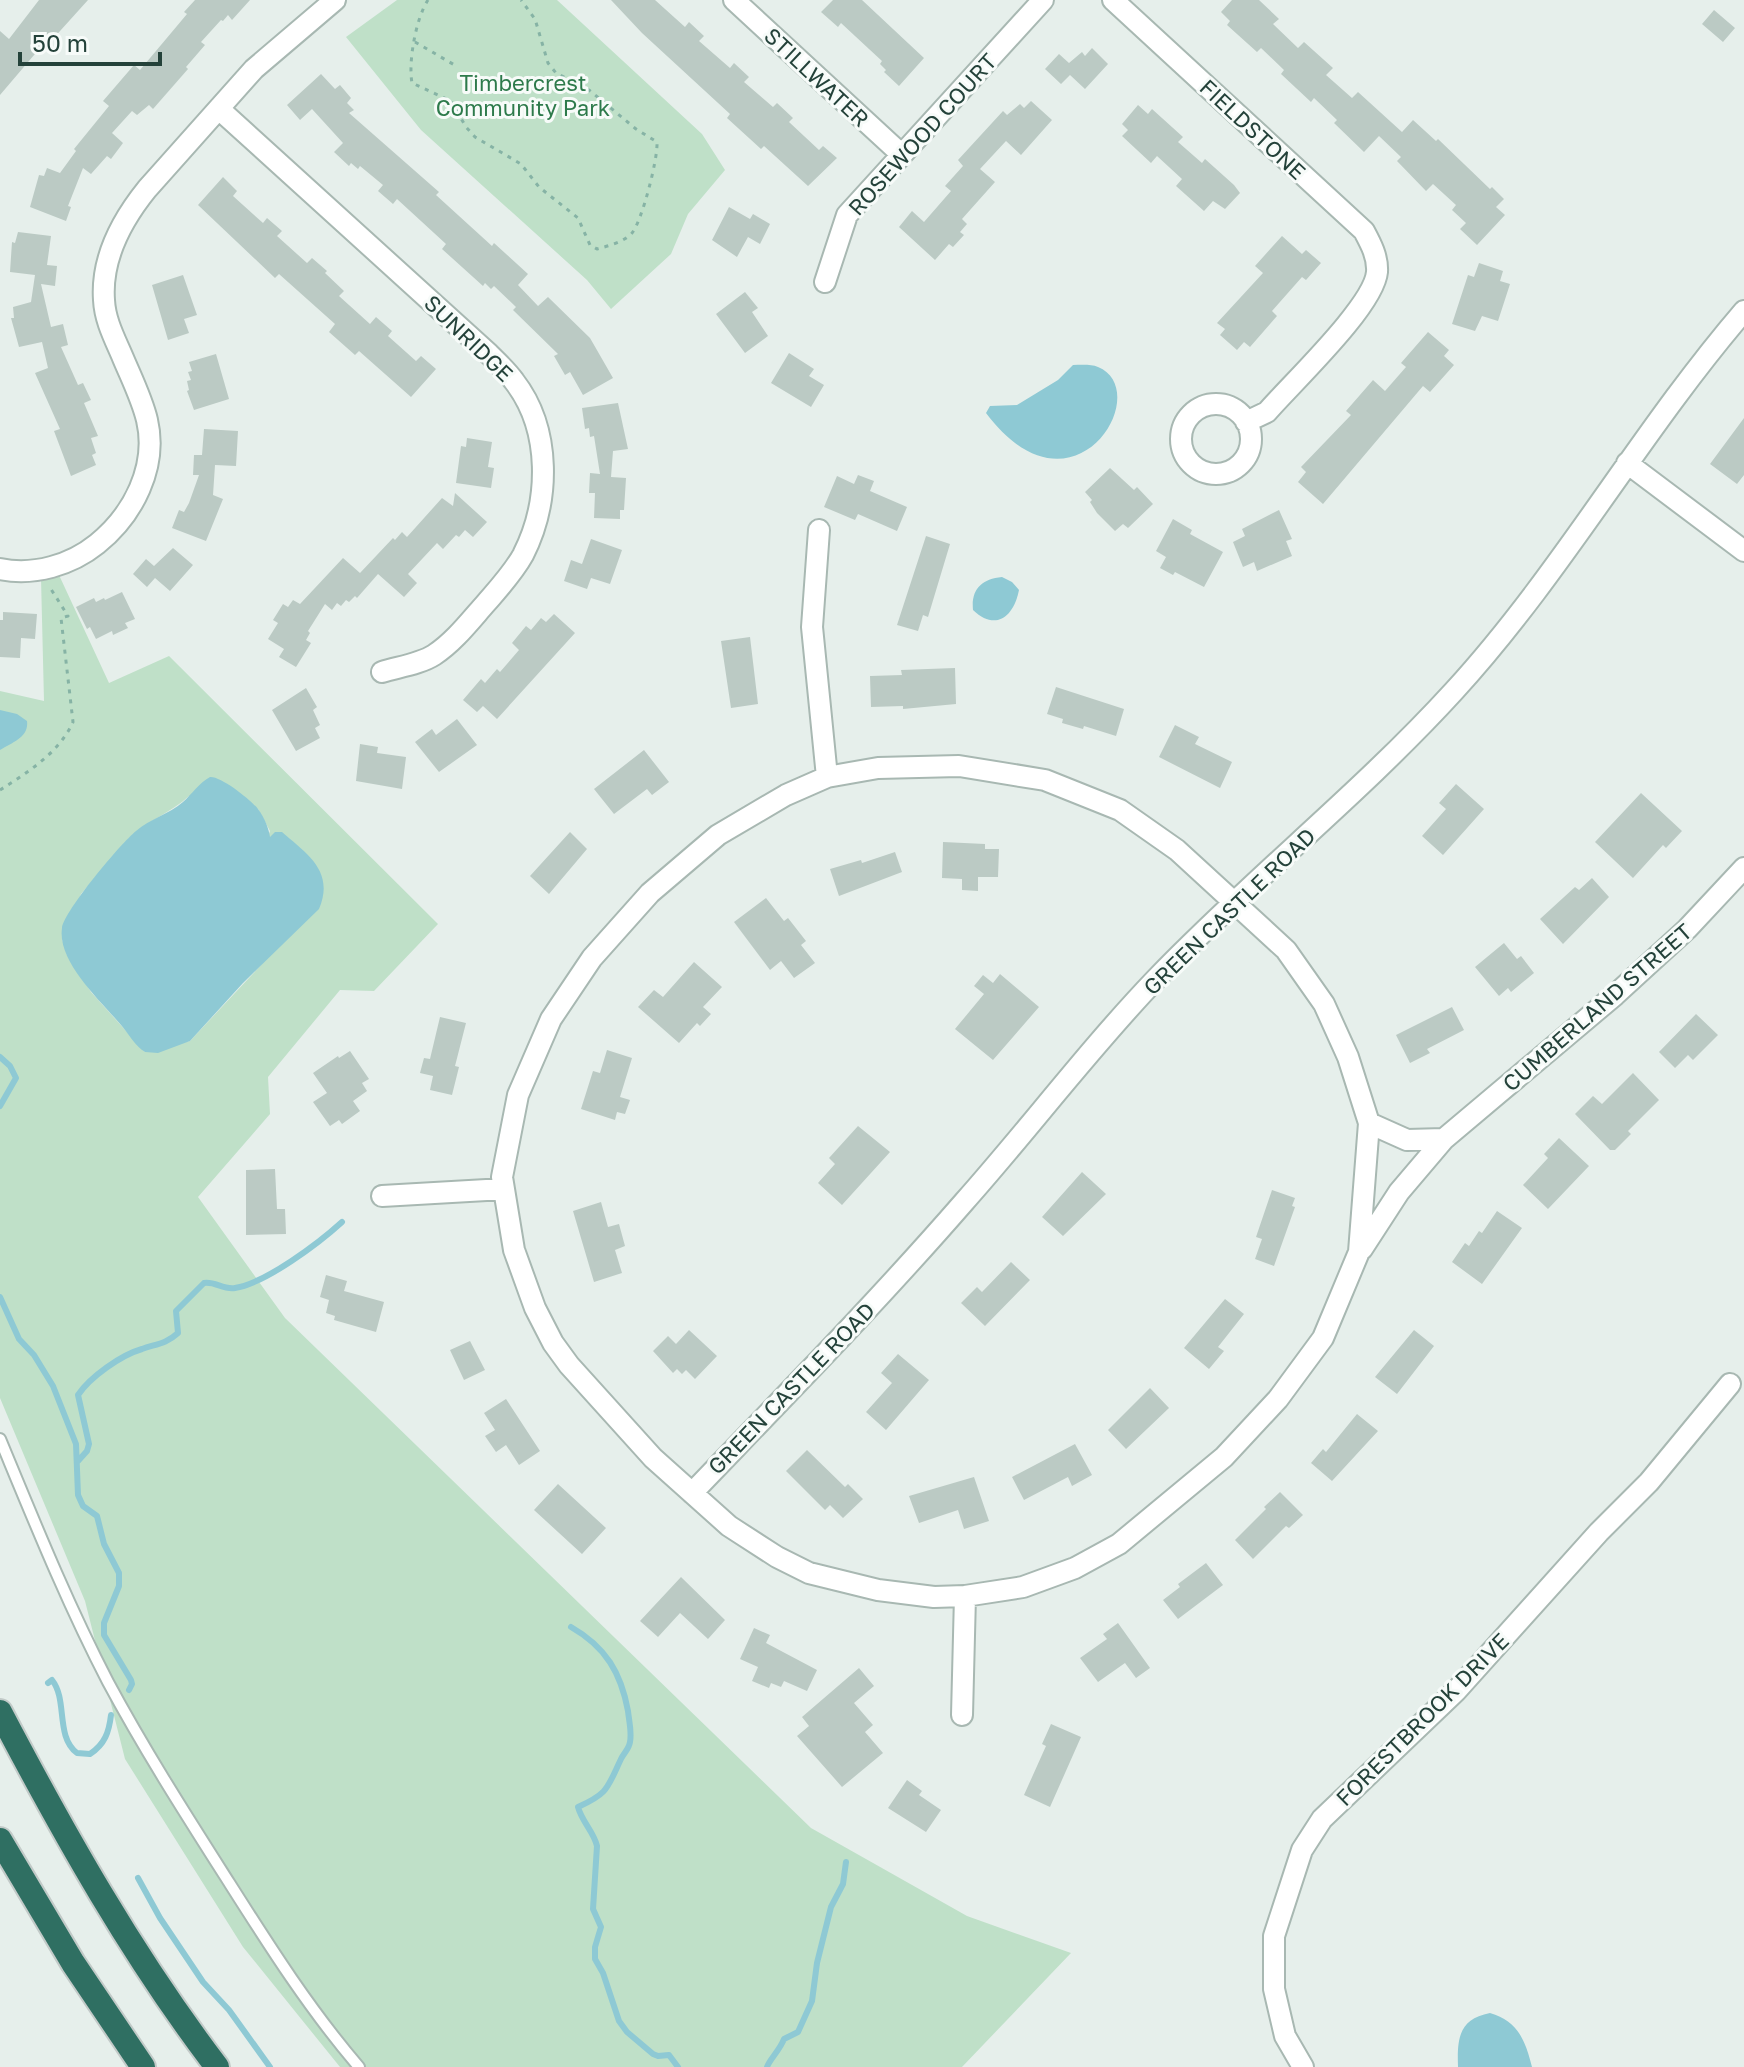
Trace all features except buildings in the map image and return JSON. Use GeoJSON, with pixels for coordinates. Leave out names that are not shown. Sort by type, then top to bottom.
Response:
{"type":"FeatureCollection","features":[{"type":"Feature","properties":{"kind":"highway"},"geometry":{"type":"LineString","coordinates":[[0,1712],[97,1886],[148,1968],[217,2067]]}},
{"type":"Feature","properties":{"kind":"highway"},"geometry":{"type":"LineString","coordinates":[[0,1840],[73,1963],[143,2067]]}},
{"type":"Feature","properties":{"kind":"street"},"geometry":{"type":"LineString","coordinates":[[0,569],[30,571],[86,552],[112,531],[131,507],[143,481],[149,451],[148,427],[106,314],[104,285],[109,256],[130,209],[254,69],[335,0]]}},
{"type":"Feature","properties":{"kind":"street","name":"STILLWATER"},"geometry":{"type":"LineString","coordinates":[[734,0],[901,154]]}},
{"type":"Feature","properties":{"kind":"street","name":"ROSEWOOD COURT"},"geometry":{"type":"LineString","coordinates":[[825,282],[847,215],[1043,0]]}},
{"type":"Feature","properties":{"kind":"street","name":"FIELDSTONE"},"geometry":{"type":"LineString","coordinates":[[1113,0],[1364,231],[1373,246],[1377,268],[1364,304],[1267,412],[1246,422]]}},
{"type":"Feature","properties":{"kind":"street","name":"SUNRIDGE"},"geometry":{"type":"LineString","coordinates":[[219,109],[489,354],[515,381],[530,407],[539,433],[543,463],[542,497],[533,531],[513,570],[465,627],[432,656],[382,672]]}},
{"type":"Feature","properties":{"kind":"street","name":"GREEN CASTLE ROAD"},"geometry":{"type":"LineString","coordinates":[[692,1493],[963,1204],[1097,1044],[1157,978],[1456,690],[1536,590],[1704,358],[1744,311]]}},
{"type":"Feature","properties":{"kind":"street"},"geometry":{"type":"LineString","coordinates":[[1627,463],[1744,551]]}},
{"type":"Feature","properties":{"kind":"street"},"geometry":{"type":"LineString","coordinates":[[819,530],[812,627],[827,777]]}},
{"type":"Feature","properties":{"kind":"street"},"geometry":{"type":"LineString","coordinates":[[959,766],[1045,780],[1120,810],[1177,850],[1286,950],[1324,1004],[1348,1057],[1369,1123],[1359,1252],[1323,1338],[1278,1399],[1224,1457],[1119,1544],[1075,1568],[1023,1587],[965,1596],[934,1597],[878,1590],[809,1573],[777,1557],[729,1526],[653,1458],[569,1365],[553,1343],[535,1308],[514,1250],[502,1177],[518,1095],[551,1019],[592,958],[650,893],[718,835],[786,795],[827,777],[878,768],[959,766]]}},
{"type":"Feature","properties":{"kind":"street","name":"CUMBERLAND STREET"},"geometry":{"type":"LineString","coordinates":[[1359,1252],[1399,1192],[1444,1139],[1615,995],[1687,929],[1744,868]]}},
{"type":"Feature","properties":{"kind":"street"},"geometry":{"type":"LineString","coordinates":[[1369,1123],[1407,1140],[1444,1139]]}},
{"type":"Feature","properties":{"kind":"street"},"geometry":{"type":"LineString","coordinates":[[382,1196],[504,1189]]}},
{"type":"Feature","properties":{"kind":"street","name":"FORESTBROOK DRIVE"},"geometry":{"type":"LineString","coordinates":[[1303,2067],[1285,2036],[1274,1989],[1274,1936],[1302,1850],[1322,1819],[1456,1691],[1599,1532],[1649,1482],[1730,1384]]}},
{"type":"Feature","properties":{"kind":"street"},"geometry":{"type":"LineString","coordinates":[[962,1715],[965,1596]]}},
{"type":"Feature","properties":{"kind":"lane"},"geometry":{"type":"LineString","coordinates":[[0,1439],[62,1588],[109,1682],[198,1835],[258,1930],[301,1994],[359,2067]]}},
{"type":"Feature","properties":{"kind":"path"},"geometry":{"type":"LineString","coordinates":[[428,0],[416,30],[410,73],[412,83],[447,97],[475,137],[521,164],[539,187],[578,218],[590,245],[597,249],[627,237],[634,230],[652,178],[658,154],[657,142],[636,129],[589,90],[556,73],[548,63],[535,19],[521,0]]}},
{"type":"Feature","properties":{"kind":"path"},"geometry":{"type":"LineString","coordinates":[[415,42],[458,67]]}},
{"type":"Feature","properties":{"kind":"path"},"geometry":{"type":"LineString","coordinates":[[0,790],[47,757],[67,736],[73,722],[61,618],[68,616],[51,592],[44,568]]}},
{"type":"Feature","properties":{"kind":"green space","name":"Timbercrest Community Park"},"geometry":{"type":"Polygon","coordinates":[[[397,0],[557,0],[702,134],[725,170],[688,214],[671,254],[611,309],[587,280],[421,130],[346,37],[397,0]]]}},
{"type":"Feature","properties":{"kind":"green space"},"geometry":{"type":"Polygon","coordinates":[[[59,575],[109,683],[169,656],[438,924],[374,991],[340,990],[268,1077],[270,1114],[198,1197],[285,1318],[811,1828],[967,1916],[1071,1953],[962,2067],[340,2067],[243,1947],[125,1759],[85,1601],[0,1398],[0,691],[44,701],[41,578],[59,575]],[[189,796],[128,839],[81,894],[62,939],[67,955],[91,992],[145,1052],[190,1041],[262,964],[271,838],[258,809],[189,796]]]}},
{"type":"Feature","properties":{"kind":"water"},"geometry":{"type":"Polygon","coordinates":[[[1073,365],[1098,367],[1113,381],[1117,401],[1111,423],[1096,442],[1075,456],[1048,458],[1018,445],[986,413],[990,406],[1017,405],[1058,380],[1073,365]]]}},
{"type":"Feature","properties":{"kind":"water"},"geometry":{"type":"Polygon","coordinates":[[[1002,577],[1019,590],[1013,607],[1003,618],[989,620],[981,617],[973,610],[976,591],[988,580],[1002,577]]]}},
{"type":"Feature","properties":{"kind":"water"},"geometry":{"type":"Polygon","coordinates":[[[0,710],[17,714],[27,721],[27,727],[15,742],[0,750],[0,710]]]}},
{"type":"Feature","properties":{"kind":"water"},"geometry":{"type":"Polygon","coordinates":[[[210,777],[228,784],[254,805],[265,820],[270,837],[275,832],[282,832],[309,856],[321,874],[323,896],[319,909],[243,983],[190,1041],[158,1053],[145,1052],[73,967],[62,941],[62,928],[82,893],[129,838],[141,827],[178,806],[210,777]]]}},
{"type":"Feature","properties":{"kind":"water"},"geometry":{"type":"Polygon","coordinates":[[[1490,2013],[1514,2026],[1532,2067],[1458,2067],[1462,2031],[1472,2020],[1490,2013]]]}},
{"type":"Feature","properties":{"kind":"waterway"},"geometry":{"type":"LineString","coordinates":[[0,1057],[10,1066],[16,1078],[0,1106]]}},
{"type":"Feature","properties":{"kind":"waterway"},"geometry":{"type":"LineString","coordinates":[[78,1461],[89,1444],[78,1395],[90,1381],[125,1356],[165,1342],[178,1333],[176,1311],[204,1283],[235,1288],[262,1279],[306,1251],[342,1222]]}},
{"type":"Feature","properties":{"kind":"waterway"},"geometry":{"type":"LineString","coordinates":[[0,1297],[19,1339],[34,1355],[53,1386],[76,1444],[78,1495],[83,1506],[97,1516],[104,1544],[119,1573],[119,1586],[104,1623],[104,1635],[131,1680],[129,1690]]}},
{"type":"Feature","properties":{"kind":"waterway"},"geometry":{"type":"LineString","coordinates":[[571,1627],[594,1643],[610,1662],[625,1697],[631,1730],[629,1747],[606,1789],[578,1807],[597,1846],[593,1909],[601,1927],[595,1959],[603,1973],[619,2021],[627,2032],[653,2054],[669,2055],[678,2067]]}},
{"type":"Feature","properties":{"kind":"waterway"},"geometry":{"type":"LineString","coordinates":[[48,1683],[52,1680],[57,1688],[66,1737],[77,1753],[90,1754],[103,1742],[111,1715]]}},
{"type":"Feature","properties":{"kind":"waterway"},"geometry":{"type":"LineString","coordinates":[[767,2067],[784,2039],[798,2032],[812,2001],[817,1963],[831,1907],[843,1884],[846,1862]]}},
{"type":"Feature","properties":{"kind":"waterway"},"geometry":{"type":"LineString","coordinates":[[138,1878],[160,1918],[203,1982],[229,2010],[270,2067]]}}]}
